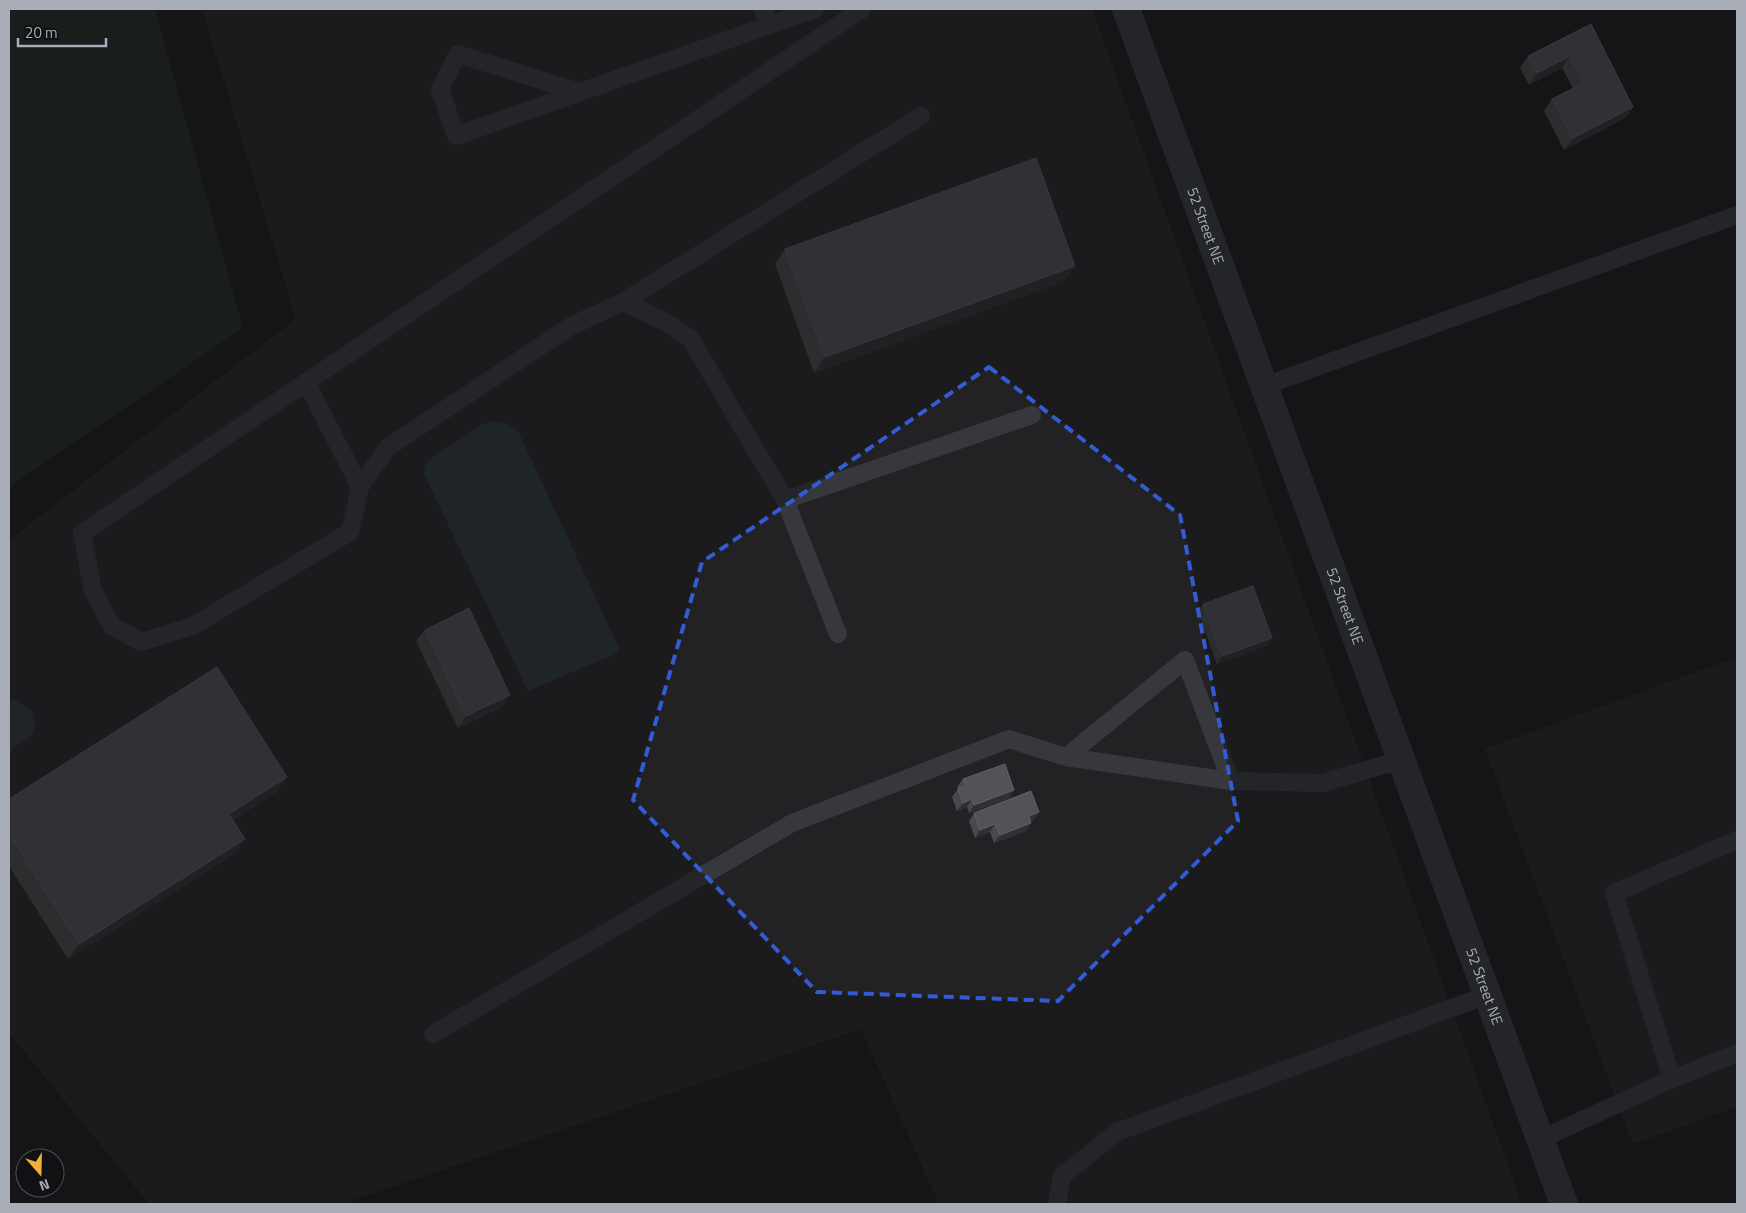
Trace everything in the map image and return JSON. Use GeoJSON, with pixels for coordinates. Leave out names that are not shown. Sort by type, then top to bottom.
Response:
{"type":"FeatureCollection","features":[{"type":"Feature","properties":{"kind":"street","name":"52 Street NE"},"geometry":{"type":"LineString","coordinates":[[1126,9],[1564,1204]]}},
{"type":"Feature","properties":{"kind":"lane"},"geometry":{"type":"LineString","coordinates":[[579,92],[458,54],[440,89],[456,136],[579,92],[766,17],[815,9]]}},
{"type":"Feature","properties":{"kind":"lane"},"geometry":{"type":"LineString","coordinates":[[862,9],[82,533],[93,591],[112,626],[141,642],[193,626],[350,532],[360,487],[386,448],[571,326],[623,302],[921,116]]}},
{"type":"Feature","properties":{"kind":"lane"},"geometry":{"type":"LineString","coordinates":[[1264,386],[1737,215]]}},
{"type":"Feature","properties":{"kind":"lane"},"geometry":{"type":"LineString","coordinates":[[623,302],[664,321],[690,338],[785,500],[838,634]]}},
{"type":"Feature","properties":{"kind":"lane"},"geometry":{"type":"LineString","coordinates":[[306,382],[360,487]]}},
{"type":"Feature","properties":{"kind":"lane"},"geometry":{"type":"LineString","coordinates":[[785,500],[1032,415]]}},
{"type":"Feature","properties":{"kind":"lane"},"geometry":{"type":"LineString","coordinates":[[1066,756],[1185,660],[1231,781]]}},
{"type":"Feature","properties":{"kind":"lane"},"geometry":{"type":"LineString","coordinates":[[433,1034],[792,823],[1008,739],[1066,756],[1231,781],[1322,783],[1401,760]]}},
{"type":"Feature","properties":{"kind":"lane"},"geometry":{"type":"LineString","coordinates":[[1672,1079],[1614,893],[1737,840]]}},
{"type":"Feature","properties":{"kind":"lane"},"geometry":{"type":"LineString","coordinates":[[1056,1204],[1062,1176],[1117,1132],[1487,994]]}},
{"type":"Feature","properties":{"kind":"lane"},"geometry":{"type":"LineString","coordinates":[[1541,1139],[1672,1079],[1737,1053]]}},
{"type":"Feature","properties":{"kind":"highlighted area"},"geometry":{"type":"Polygon","coordinates":[[[989,367],[1180,515],[1238,821],[1058,1001],[817,992],[633,800],[702,562],[989,367]]]}},
{"type":"Feature","properties":{"kind":"shaded area"},"geometry":{"type":"Polygon","coordinates":[[[9,9],[155,9],[243,328],[9,487],[9,9]]]}},
{"type":"Feature","properties":{"kind":"shaded area"},"geometry":{"type":"Polygon","coordinates":[[[202,9],[1092,9],[1522,1204],[939,1204],[861,1029],[341,1204],[149,1204],[9,1033],[9,540],[296,319],[202,9]]]}},
{"type":"Feature","properties":{"kind":"shaded area"},"geometry":{"type":"Polygon","coordinates":[[[495,421],[508,424],[518,431],[619,648],[615,654],[528,691],[424,474],[425,464],[432,457],[481,425],[495,421]]]}},
{"type":"Feature","properties":{"kind":"shaded area"},"geometry":{"type":"Polygon","coordinates":[[[1737,657],[1737,1107],[1633,1144],[1485,749],[1737,657]]]}},
{"type":"Feature","properties":{"kind":"shaded area"},"geometry":{"type":"Polygon","coordinates":[[[18,700],[33,713],[36,725],[30,737],[9,751],[9,701],[18,700]]]}},
{"type":"Feature","properties":{"kind":"building"},"geometry":{"type":"Polygon","coordinates":[[[1591,24],[1633,107],[1573,138],[1552,99],[1584,83],[1570,56],[1537,73],[1528,56],[1591,24]]]}},
{"type":"Feature","properties":{"kind":"building"},"geometry":{"type":"Polygon","coordinates":[[[1036,158],[1075,266],[825,357],[785,249],[1036,158]]]}},
{"type":"Feature","properties":{"kind":"building"},"geometry":{"type":"Polygon","coordinates":[[[1253,586],[1272,638],[1222,656],[1203,604],[1253,586]]]}},
{"type":"Feature","properties":{"kind":"building"},"geometry":{"type":"Polygon","coordinates":[[[469,608],[510,695],[466,716],[425,630],[469,608]]]}},
{"type":"Feature","properties":{"kind":"building"},"geometry":{"type":"Polygon","coordinates":[[[217,667],[287,777],[229,814],[245,839],[79,944],[9,834],[9,799],[217,667]]]}},
{"type":"Feature","properties":{"kind":"building"},"geometry":{"type":"Polygon","coordinates":[[[1005,764],[1014,790],[974,805],[972,799],[963,803],[958,789],[966,786],[963,779],[1005,764]]]}},
{"type":"Feature","properties":{"kind":"building"},"geometry":{"type":"Polygon","coordinates":[[[1031,791],[1039,812],[1029,816],[1031,823],[1000,835],[995,824],[980,830],[974,813],[1031,791]]]}}]}
